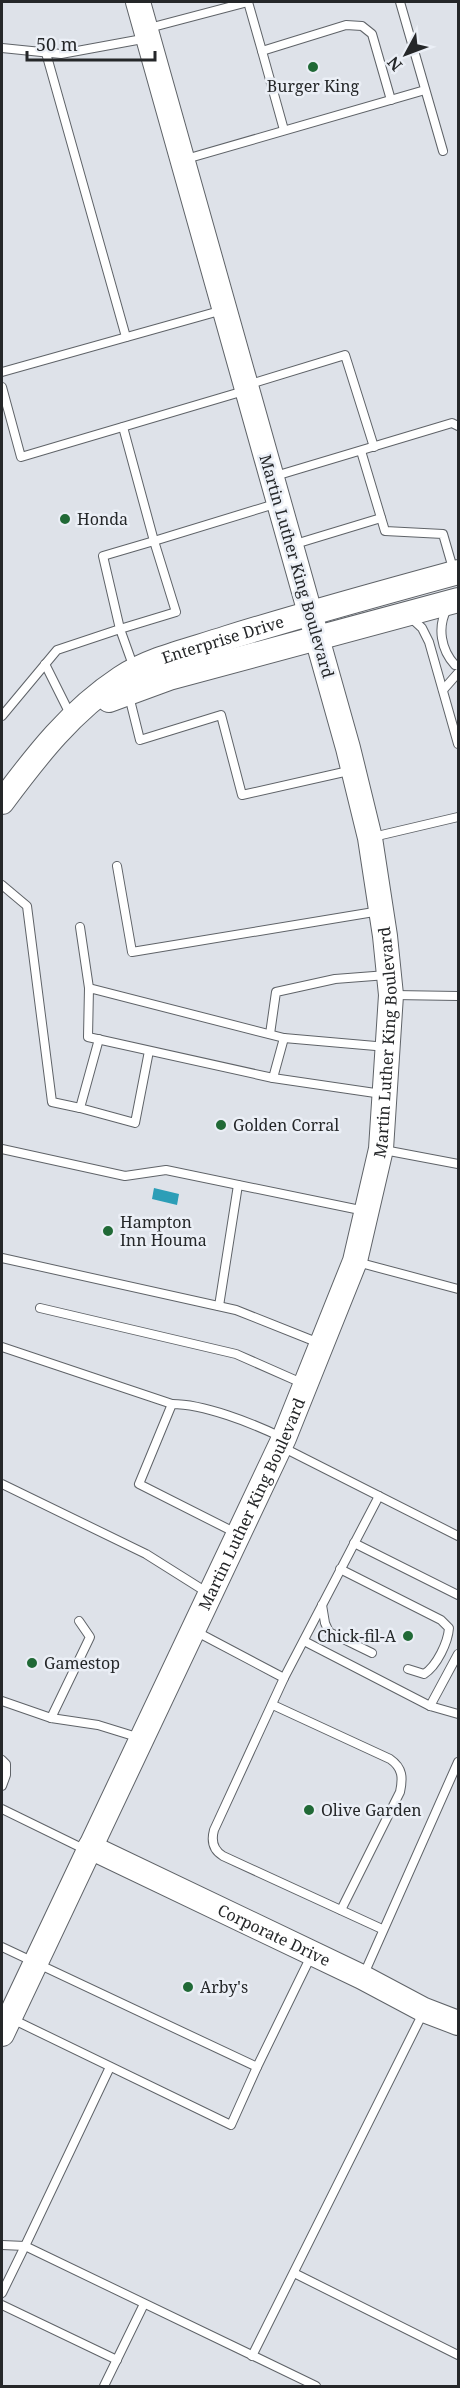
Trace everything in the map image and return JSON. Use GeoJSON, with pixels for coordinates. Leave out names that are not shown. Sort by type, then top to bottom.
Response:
{"type":"FeatureCollection","features":[{"type":"Feature","properties":{"kind":"main road","name":"Martin Luther King Boulevard"},"geometry":{"type":"LineString","coordinates":[[5,2026],[192,1629],[239,1535],[307,1386],[355,1262],[381,1149],[390,985],[370,838],[310,612],[138,2]]}},
{"type":"Feature","properties":{"kind":"main road","name":"Enterprise Drive"},"geometry":{"type":"LineString","coordinates":[[132,681],[154,661],[310,612],[457,572]]}},
{"type":"Feature","properties":{"kind":"main road","name":"Enterprise Drive"},"geometry":{"type":"LineString","coordinates":[[8,789],[71,717],[107,688],[132,681],[169,678],[455,601]]}},
{"type":"Feature","properties":{"kind":"main road","name":"Corporate Drive"},"geometry":{"type":"LineString","coordinates":[[89,1849],[362,1977],[424,2010],[459,2023]]}},
{"type":"Feature","properties":{"kind":"lane"},"geometry":{"type":"LineString","coordinates":[[2,48],[61,54],[147,33],[248,2],[284,130]]}},
{"type":"Feature","properties":{"kind":"lane"},"geometry":{"type":"LineString","coordinates":[[400,2],[443,151]]}},
{"type":"Feature","properties":{"kind":"lane"},"geometry":{"type":"LineString","coordinates":[[262,51],[346,25],[362,26],[372,34],[391,100]]}},
{"type":"Feature","properties":{"kind":"lane"},"geometry":{"type":"LineString","coordinates":[[46,53],[126,337]]}},
{"type":"Feature","properties":{"kind":"lane"},"geometry":{"type":"LineString","coordinates":[[182,160],[425,90]]}},
{"type":"Feature","properties":{"kind":"lane"},"geometry":{"type":"LineString","coordinates":[[2,372],[224,309]]}},
{"type":"Feature","properties":{"kind":"lane"},"geometry":{"type":"LineString","coordinates":[[2,387],[21,457],[123,427],[345,355],[375,447]]}},
{"type":"Feature","properties":{"kind":"lane"},"geometry":{"type":"LineString","coordinates":[[272,477],[452,423],[459,426]]}},
{"type":"Feature","properties":{"kind":"lane"},"geometry":{"type":"LineString","coordinates":[[2,716],[57,650],[176,612],[123,427]]}},
{"type":"Feature","properties":{"kind":"lane"},"geometry":{"type":"LineString","coordinates":[[361,451],[385,531],[443,534],[457,572]]}},
{"type":"Feature","properties":{"kind":"lane"},"geometry":{"type":"LineString","coordinates":[[279,503],[103,556],[132,681],[140,740],[221,715],[242,795],[353,769]]}},
{"type":"Feature","properties":{"kind":"lane"},"geometry":{"type":"LineString","coordinates":[[291,545],[381,518]]}},
{"type":"Feature","properties":{"kind":"lane"},"geometry":{"type":"LineString","coordinates":[[455,601],[440,620],[446,656],[455,665],[459,665]]}},
{"type":"Feature","properties":{"kind":"lane"},"geometry":{"type":"LineString","coordinates":[[406,614],[423,628],[429,642],[459,744]]}},
{"type":"Feature","properties":{"kind":"lane"},"geometry":{"type":"LineString","coordinates":[[45,664],[71,717]]}},
{"type":"Feature","properties":{"kind":"lane"},"geometry":{"type":"LineString","coordinates":[[443,690],[459,673]]}},
{"type":"Feature","properties":{"kind":"lane"},"geometry":{"type":"LineString","coordinates":[[370,838],[459,817]]}},
{"type":"Feature","properties":{"kind":"lane"},"geometry":{"type":"LineString","coordinates":[[117,866],[132,952],[381,911]]}},
{"type":"Feature","properties":{"kind":"lane"},"geometry":{"type":"LineString","coordinates":[[2,885],[27,906],[51,1102],[135,1123],[149,1051]]}},
{"type":"Feature","properties":{"kind":"lane"},"geometry":{"type":"LineString","coordinates":[[81,927],[89,988],[88,1037],[273,1078],[384,1095]]}},
{"type":"Feature","properties":{"kind":"lane"},"geometry":{"type":"LineString","coordinates":[[270,1034],[276,992],[335,979],[459,996]]}},
{"type":"Feature","properties":{"kind":"lane"},"geometry":{"type":"LineString","coordinates":[[89,988],[284,1038],[387,1047]]}},
{"type":"Feature","properties":{"kind":"lane"},"geometry":{"type":"LineString","coordinates":[[273,1078],[284,1038]]}},
{"type":"Feature","properties":{"kind":"lane"},"geometry":{"type":"LineString","coordinates":[[80,1108],[99,1039]]}},
{"type":"Feature","properties":{"kind":"lane"},"geometry":{"type":"LineString","coordinates":[[2,1149],[125,1176],[166,1170],[367,1212]]}},
{"type":"Feature","properties":{"kind":"lane"},"geometry":{"type":"LineString","coordinates":[[381,1149],[459,1164]]}},
{"type":"Feature","properties":{"kind":"lane"},"geometry":{"type":"LineString","coordinates":[[219,1306],[238,1185]]}},
{"type":"Feature","properties":{"kind":"lane"},"geometry":{"type":"LineString","coordinates":[[2,1258],[236,1310],[323,1344]]}},
{"type":"Feature","properties":{"kind":"lane"},"geometry":{"type":"LineString","coordinates":[[355,1262],[459,1288]]}},
{"type":"Feature","properties":{"kind":"lane"},"geometry":{"type":"LineString","coordinates":[[40,1308],[236,1353],[307,1386]]}},
{"type":"Feature","properties":{"kind":"lane"},"geometry":{"type":"LineString","coordinates":[[2,1347],[172,1404],[184,1404],[255,1425],[379,1496],[459,1536]]}},
{"type":"Feature","properties":{"kind":"lane"},"geometry":{"type":"LineString","coordinates":[[172,1404],[138,1484],[239,1535]]}},
{"type":"Feature","properties":{"kind":"lane"},"geometry":{"type":"LineString","coordinates":[[2,1484],[147,1554],[210,1594]]}},
{"type":"Feature","properties":{"kind":"lane"},"geometry":{"type":"LineString","coordinates":[[379,1496],[284,1678],[214,1830],[214,1846],[223,1856],[382,1929]]}},
{"type":"Feature","properties":{"kind":"lane"},"geometry":{"type":"LineString","coordinates":[[354,1543],[459,1595]]}},
{"type":"Feature","properties":{"kind":"lane"},"geometry":{"type":"LineString","coordinates":[[340,1569],[441,1620],[449,1628],[448,1637],[430,1670],[424,1674],[408,1669]]}},
{"type":"Feature","properties":{"kind":"lane"},"geometry":{"type":"LineString","coordinates":[[322,1605],[325,1623],[330,1632],[372,1653]]}},
{"type":"Feature","properties":{"kind":"lane"},"geometry":{"type":"LineString","coordinates":[[51,1718],[90,1637],[79,1621]]}},
{"type":"Feature","properties":{"kind":"lane"},"geometry":{"type":"LineString","coordinates":[[192,1629],[284,1678]]}},
{"type":"Feature","properties":{"kind":"lane"},"geometry":{"type":"LineString","coordinates":[[304,1641],[430,1706],[459,1714]]}},
{"type":"Feature","properties":{"kind":"lane"},"geometry":{"type":"LineString","coordinates":[[430,1706],[459,1654]]}},
{"type":"Feature","properties":{"kind":"lane"},"geometry":{"type":"LineString","coordinates":[[2,1701],[51,1718],[98,1725],[141,1739]]}},
{"type":"Feature","properties":{"kind":"lane"},"geometry":{"type":"LineString","coordinates":[[273,1705],[390,1759],[401,1770],[403,1777],[400,1792],[341,1910]]}},
{"type":"Feature","properties":{"kind":"lane"},"geometry":{"type":"LineString","coordinates":[[2,1760],[6,1764],[6,1775],[2,1786]]}},
{"type":"Feature","properties":{"kind":"lane"},"geometry":{"type":"LineString","coordinates":[[362,1977],[459,1762]]}},
{"type":"Feature","properties":{"kind":"lane"},"geometry":{"type":"LineString","coordinates":[[2,1809],[89,1849]]}},
{"type":"Feature","properties":{"kind":"lane"},"geometry":{"type":"LineString","coordinates":[[2,1947],[257,2067]]}},
{"type":"Feature","properties":{"kind":"lane"},"geometry":{"type":"LineString","coordinates":[[5,2026],[110,2067],[231,2125],[312,1954]]}},
{"type":"Feature","properties":{"kind":"lane"},"geometry":{"type":"LineString","coordinates":[[252,2356],[424,2010]]}},
{"type":"Feature","properties":{"kind":"lane"},"geometry":{"type":"LineString","coordinates":[[2,2293],[110,2067]]}},
{"type":"Feature","properties":{"kind":"lane"},"geometry":{"type":"LineString","coordinates":[[2,2245],[25,2247],[316,2386]]}},
{"type":"Feature","properties":{"kind":"lane"},"geometry":{"type":"LineString","coordinates":[[294,2273],[459,2355]]}},
{"type":"Feature","properties":{"kind":"lane"},"geometry":{"type":"LineString","coordinates":[[2,2304],[117,2360]]}},
{"type":"Feature","properties":{"kind":"lane"},"geometry":{"type":"LineString","coordinates":[[104,2386],[144,2304]]}},
{"type":"Feature","properties":{"kind":"water"},"geometry":{"type":"Polygon","coordinates":[[[154,1188],[179,1194],[177,1205],[152,1199],[154,1188]]]}},
{"type":"Feature","properties":{"kind":"place","name":"Burger King"},"geometry":{"type":"Point","coordinates":[313,67]}},
{"type":"Feature","properties":{"kind":"place","name":"Honda"},"geometry":{"type":"Point","coordinates":[65,519]}},
{"type":"Feature","properties":{"kind":"place","name":"Golden Corral"},"geometry":{"type":"Point","coordinates":[221,1125]}},
{"type":"Feature","properties":{"kind":"place","name":"Hampton Inn Houma"},"geometry":{"type":"Point","coordinates":[108,1231]}},
{"type":"Feature","properties":{"kind":"place","name":"Chick-fil-A"},"geometry":{"type":"Point","coordinates":[408,1636]}},
{"type":"Feature","properties":{"kind":"place","name":"Gamestop"},"geometry":{"type":"Point","coordinates":[32,1663]}},
{"type":"Feature","properties":{"kind":"place","name":"Olive Garden"},"geometry":{"type":"Point","coordinates":[309,1810]}},
{"type":"Feature","properties":{"kind":"place","name":"Arby's"},"geometry":{"type":"Point","coordinates":[188,1987]}}]}
